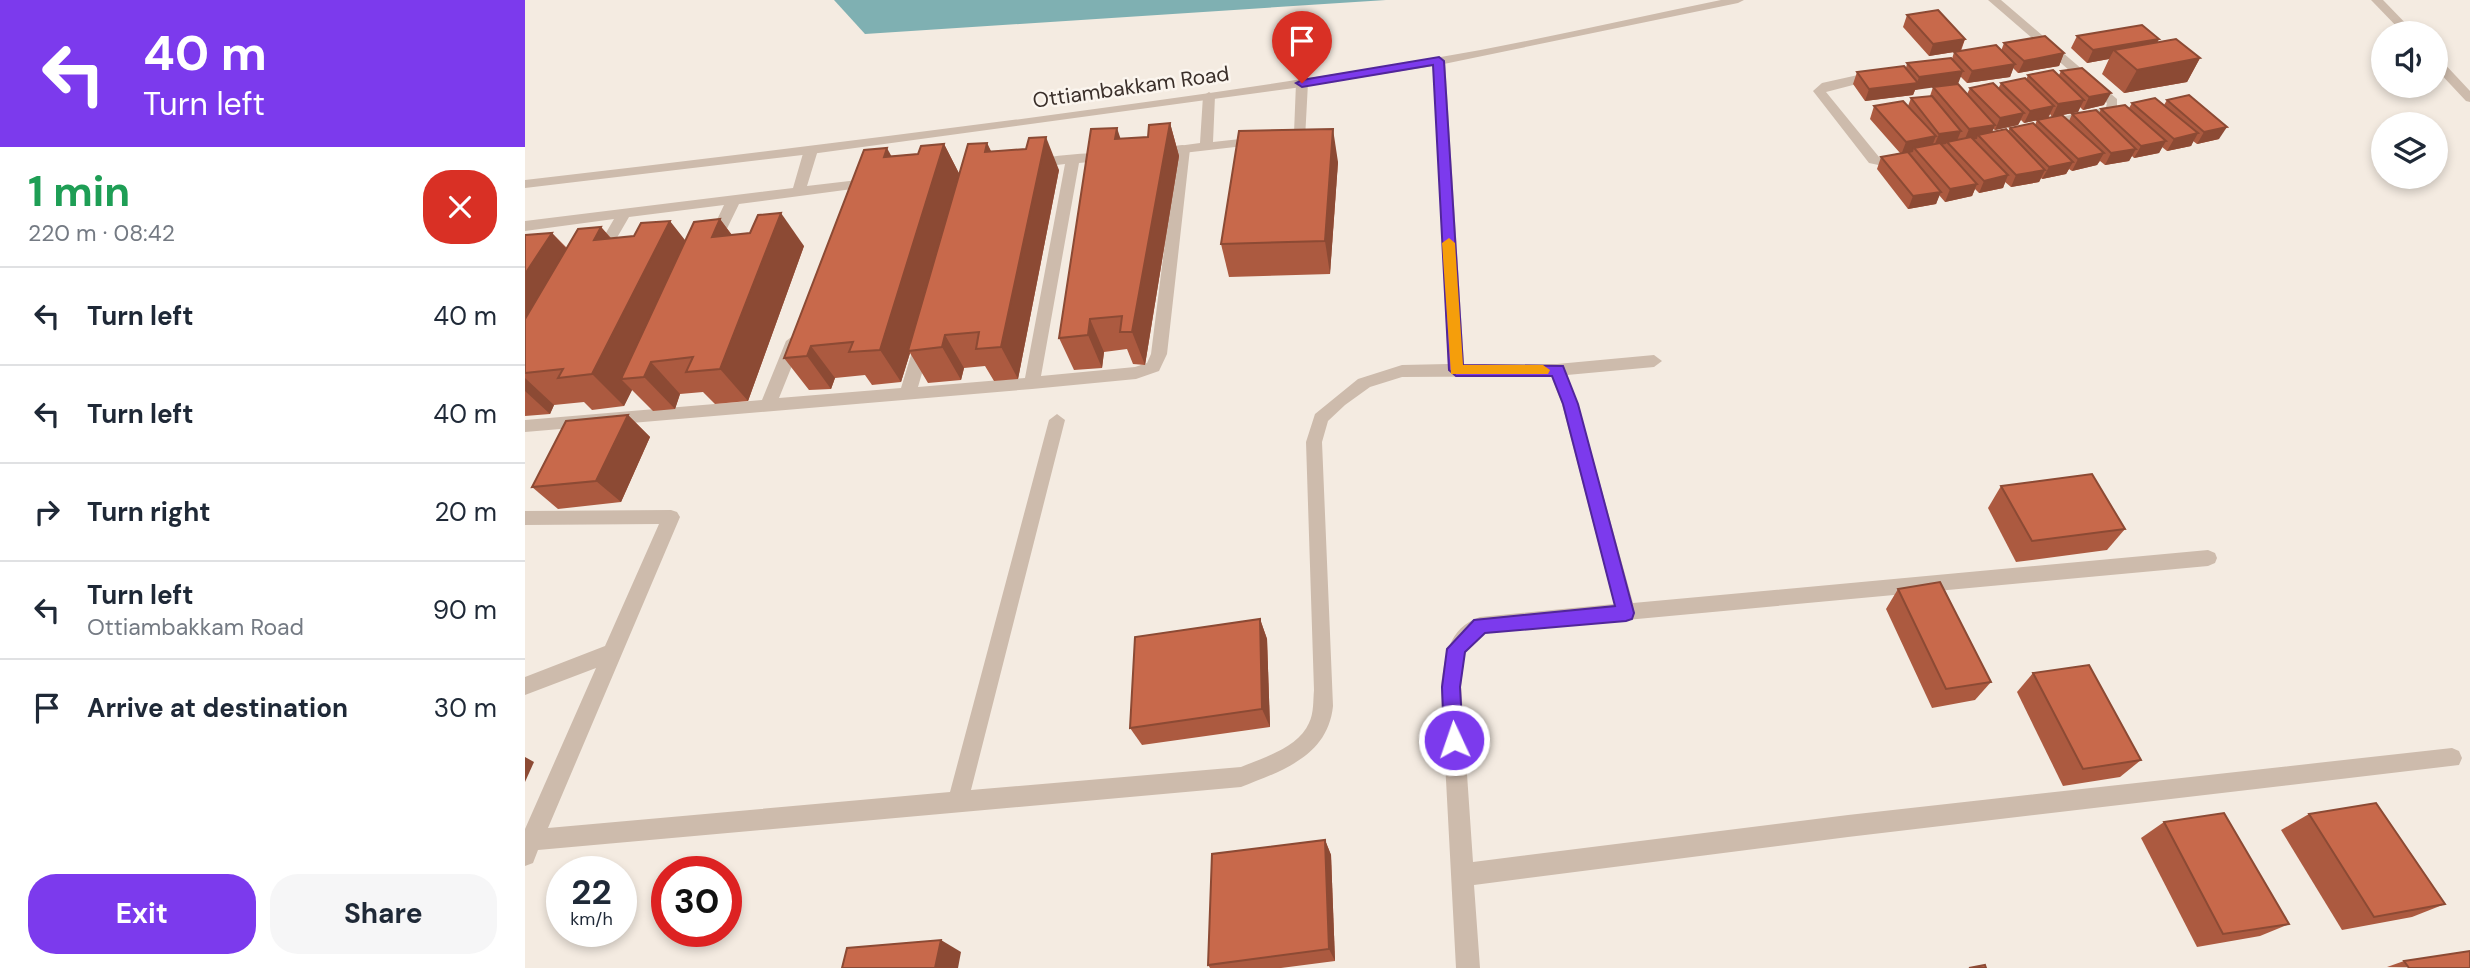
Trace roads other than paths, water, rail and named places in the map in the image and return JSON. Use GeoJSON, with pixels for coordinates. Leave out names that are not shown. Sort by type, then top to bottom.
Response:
{"type":"FeatureCollection","features":[{"type":"Feature","properties":{"kind":"street","name":"Ottiambakkam Road"},"geometry":{"type":"LineString","coordinates":[[525,184],[811,150],[1302,83],[1439,61],[1738,0]]}},
{"type":"Feature","properties":{"kind":"street"},"geometry":{"type":"LineString","coordinates":[[1994,0],[2034,40],[2113,102],[2114,106],[2035,128]]}},
{"type":"Feature","properties":{"kind":"street"},"geometry":{"type":"LineString","coordinates":[[2377,0],[2397,21]]}},
{"type":"Feature","properties":{"kind":"street"},"geometry":{"type":"LineString","coordinates":[[1439,61],[1456,370]]}},
{"type":"Feature","properties":{"kind":"street"},"geometry":{"type":"LineString","coordinates":[[1893,71],[1826,86],[1819,91],[1874,160],[1888,163],[1919,155]]}},
{"type":"Feature","properties":{"kind":"street"},"geometry":{"type":"LineString","coordinates":[[2448,74],[2470,97]]}},
{"type":"Feature","properties":{"kind":"street"},"geometry":{"type":"LineString","coordinates":[[1010,167],[1300,136],[1302,83]]}},
{"type":"Feature","properties":{"kind":"street"},"geometry":{"type":"LineString","coordinates":[[1206,146],[1209,96]]}},
{"type":"Feature","properties":{"kind":"street"},"geometry":{"type":"LineString","coordinates":[[525,426],[633,411],[768,406],[1136,373],[1153,367],[1159,354],[1183,149]]}},
{"type":"Feature","properties":{"kind":"street"},"geometry":{"type":"LineString","coordinates":[[799,190],[811,150]]}},
{"type":"Feature","properties":{"kind":"street"},"geometry":{"type":"LineString","coordinates":[[1032,383],[1073,159]]}},
{"type":"Feature","properties":{"kind":"street"},"geometry":{"type":"LineString","coordinates":[[525,226],[799,190],[855,190],[896,179]]}},
{"type":"Feature","properties":{"kind":"street"},"geometry":{"type":"LineString","coordinates":[[705,260],[734,199]]}},
{"type":"Feature","properties":{"kind":"street"},"geometry":{"type":"LineString","coordinates":[[592,271],[625,213]]}},
{"type":"Feature","properties":{"kind":"street"},"geometry":{"type":"LineString","coordinates":[[908,392],[927,327]]}},
{"type":"Feature","properties":{"kind":"street"},"geometry":{"type":"LineString","coordinates":[[768,406],[798,332]]}},
{"type":"Feature","properties":{"kind":"street"},"geometry":{"type":"LineString","coordinates":[[525,518],[671,517],[528,848],[958,802],[1241,777],[1305,745],[1320,724],[1324,690],[1314,442],[1321,418],[1364,383],[1402,371],[1557,370],[1654,361]]}},
{"type":"Feature","properties":{"kind":"street"},"geometry":{"type":"LineString","coordinates":[[1557,370],[1570,404],[1626,613]]}},
{"type":"Feature","properties":{"kind":"street"},"geometry":{"type":"LineString","coordinates":[[958,802],[1057,420]]}},
{"type":"Feature","properties":{"kind":"street"},"geometry":{"type":"LineString","coordinates":[[1468,968],[1451,687],[1456,649],[1480,625],[2208,558]]}},
{"type":"Feature","properties":{"kind":"street"},"geometry":{"type":"LineString","coordinates":[[525,686],[613,652]]}},
{"type":"Feature","properties":{"kind":"street"},"geometry":{"type":"LineString","coordinates":[[1461,875],[1849,826],[2452,758]]}},
{"type":"Feature","properties":{"kind":"water"},"geometry":{"type":"Polygon","coordinates":[[[834,0],[1386,0],[865,34],[834,0]]]}}]}
